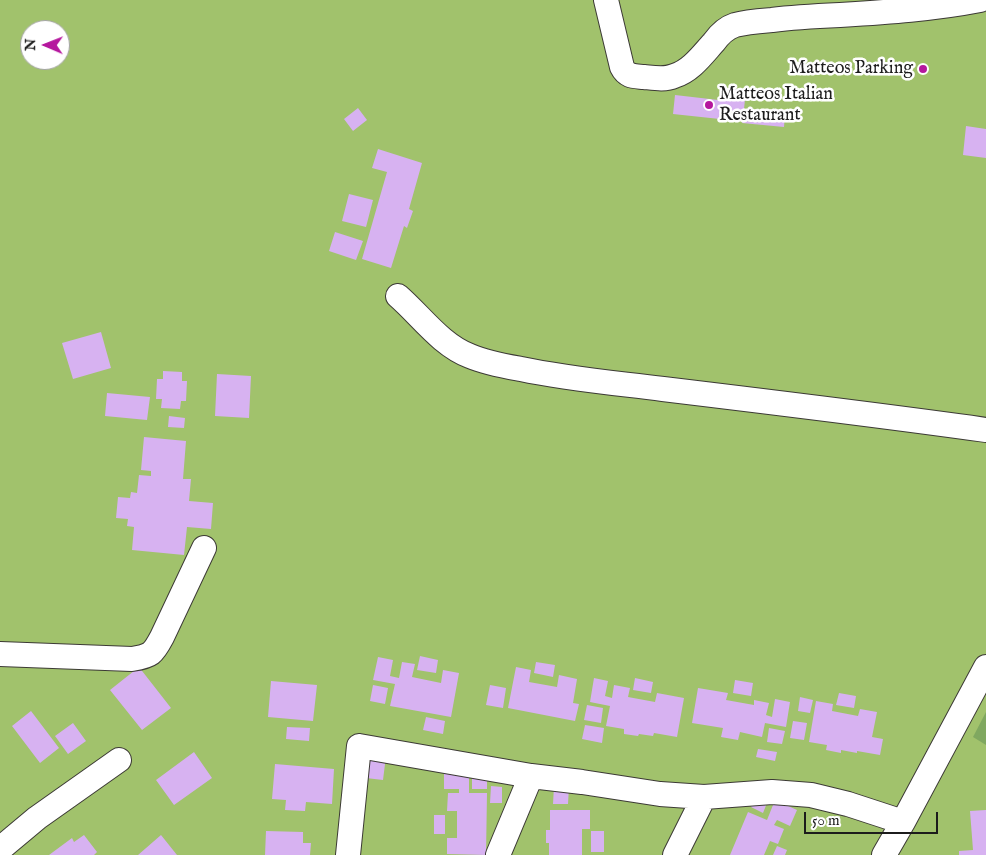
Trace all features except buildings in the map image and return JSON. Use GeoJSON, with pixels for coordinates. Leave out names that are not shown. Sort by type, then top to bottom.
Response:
{"type":"FeatureCollection","features":[{"type":"Feature","properties":{"kind":"street"},"geometry":{"type":"LineString","coordinates":[[606,0],[624,72],[632,76],[659,78],[675,76],[685,70],[700,58],[724,32],[733,26],[801,17],[881,13],[980,0]]}},
{"type":"Feature","properties":{"kind":"street"},"geometry":{"type":"LineString","coordinates":[[398,296],[435,333],[450,345],[470,356],[502,365],[555,376],[825,408],[986,430]]}},
{"type":"Feature","properties":{"kind":"street"},"geometry":{"type":"LineString","coordinates":[[0,654],[132,659],[145,657],[154,651],[162,638],[204,548]]}},
{"type":"Feature","properties":{"kind":"street"},"geometry":{"type":"LineString","coordinates":[[884,855],[986,666]]}},
{"type":"Feature","properties":{"kind":"street"},"geometry":{"type":"LineString","coordinates":[[348,855],[359,746],[531,776],[660,794],[704,797],[772,792],[811,795],[848,804],[903,822]]}},
{"type":"Feature","properties":{"kind":"street"},"geometry":{"type":"LineString","coordinates":[[0,849],[37,818],[119,760]]}},
{"type":"Feature","properties":{"kind":"street"},"geometry":{"type":"LineString","coordinates":[[498,855],[531,776]]}},
{"type":"Feature","properties":{"kind":"street"},"geometry":{"type":"LineString","coordinates":[[675,855],[704,797]]}},
{"type":"Feature","properties":{"kind":"green space"},"geometry":{"type":"Polygon","coordinates":[[[0,0],[986,0],[986,855],[0,855],[0,0]]]}},
{"type":"Feature","properties":{"kind":"green space"},"geometry":{"type":"Polygon","coordinates":[[[986,712],[986,745],[973,737],[986,712]]]}},
{"type":"Feature","properties":{"kind":"place","name":"Matteos Parking"},"geometry":{"type":"Point","coordinates":[923,69]}},
{"type":"Feature","properties":{"kind":"place","name":"Matteos Italian Restaurant"},"geometry":{"type":"Point","coordinates":[709,105]}}]}
